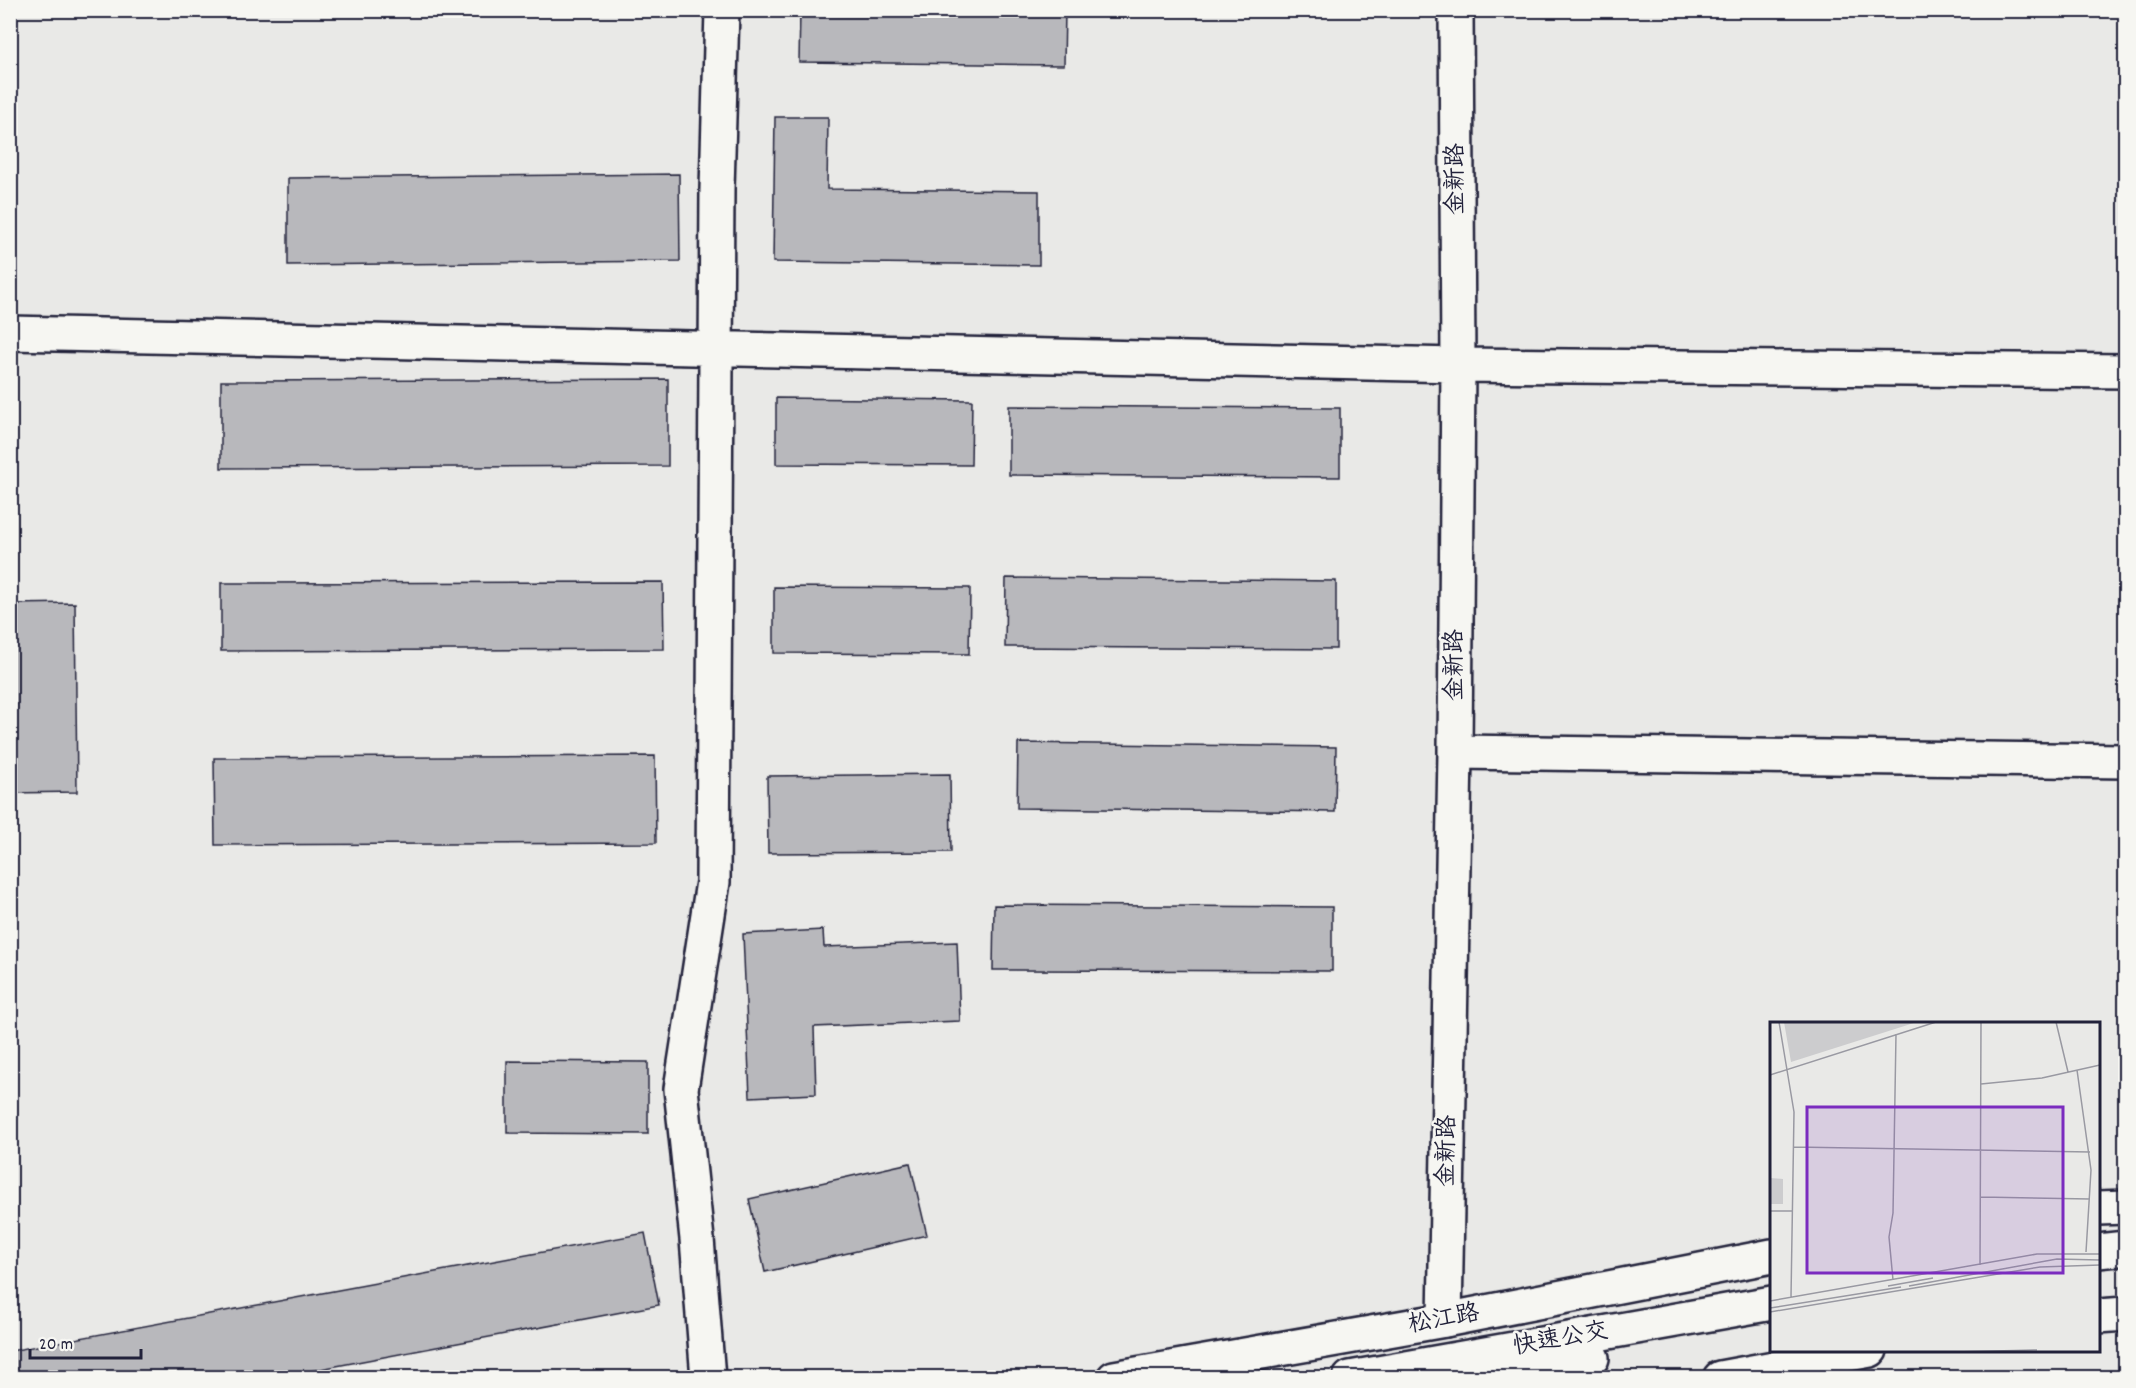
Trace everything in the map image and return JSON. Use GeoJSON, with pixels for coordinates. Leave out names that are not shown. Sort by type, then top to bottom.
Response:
{"type":"FeatureCollection","features":[{"type":"Feature","properties":{"kind":"street"},"geometry":{"type":"LineString","coordinates":[[708,1377],[697,1239],[681,1089],[713,882],[717,189],[722,10]]}},
{"type":"Feature","properties":{"kind":"street","name":"金新路"},"geometry":{"type":"LineString","coordinates":[[1445,1320],[1455,752],[1458,365],[1456,10]]}},
{"type":"Feature","properties":{"kind":"street"},"geometry":{"type":"LineString","coordinates":[[10,333],[1458,365],[2126,372]]}},
{"type":"Feature","properties":{"kind":"street"},"geometry":{"type":"LineString","coordinates":[[1455,752],[2126,761]]}},
{"type":"Feature","properties":{"kind":"street"},"geometry":{"type":"LineString","coordinates":[[2100,1208],[2126,1207]]}},
{"type":"Feature","properties":{"kind":"street"},"geometry":{"type":"LineString","coordinates":[[2100,1251],[2126,1248]]}},
{"type":"Feature","properties":{"kind":"street","name":"松江路"},"geometry":{"type":"LineString","coordinates":[[1114,1377],[1445,1320],[1770,1256]]}},
{"type":"Feature","properties":{"kind":"street"},"geometry":{"type":"LineString","coordinates":[[2100,1268],[2126,1267]]}},
{"type":"Feature","properties":{"kind":"street","name":"快速公交"},"geometry":{"type":"LineString","coordinates":[[1350,1377],[1770,1303]]}},
{"type":"Feature","properties":{"kind":"street"},"geometry":{"type":"LineString","coordinates":[[2100,1316],[2126,1314]]}},
{"type":"Feature","properties":{"kind":"street","name":"快速公交"},"geometry":{"type":"LineString","coordinates":[[1484,1377],[1770,1325]]}},
{"type":"Feature","properties":{"kind":"street"},"geometry":{"type":"LineString","coordinates":[[1720,1377],[1859,1352]]}},
{"type":"Feature","properties":{"kind":"building"},"geometry":{"type":"Polygon","coordinates":[[[800,10],[1065,10],[1064,65],[799,62],[800,10]]]}},
{"type":"Feature","properties":{"kind":"building"},"geometry":{"type":"Polygon","coordinates":[[[775,117],[828,117],[827,189],[1039,191],[1039,265],[773,262],[775,117]]]}},
{"type":"Feature","properties":{"kind":"building"},"geometry":{"type":"Polygon","coordinates":[[[679,174],[680,261],[288,265],[288,178],[679,174]]]}},
{"type":"Feature","properties":{"kind":"building"},"geometry":{"type":"Polygon","coordinates":[[[668,379],[668,466],[221,468],[221,381],[668,379]]]}},
{"type":"Feature","properties":{"kind":"building"},"geometry":{"type":"Polygon","coordinates":[[[776,398],[972,400],[971,465],[776,464],[776,398]]]}},
{"type":"Feature","properties":{"kind":"building"},"geometry":{"type":"Polygon","coordinates":[[[1009,406],[1340,408],[1340,477],[1009,475],[1009,406]]]}},
{"type":"Feature","properties":{"kind":"building"},"geometry":{"type":"Polygon","coordinates":[[[1006,578],[1336,581],[1336,649],[1005,647],[1006,578]]]}},
{"type":"Feature","properties":{"kind":"building"},"geometry":{"type":"Polygon","coordinates":[[[663,582],[664,649],[221,651],[221,583],[663,582]]]}},
{"type":"Feature","properties":{"kind":"building"},"geometry":{"type":"Polygon","coordinates":[[[774,587],[970,588],[969,654],[774,653],[774,587]]]}},
{"type":"Feature","properties":{"kind":"building"},"geometry":{"type":"Polygon","coordinates":[[[75,603],[77,792],[10,793],[10,604],[75,603]]]}},
{"type":"Feature","properties":{"kind":"building"},"geometry":{"type":"Polygon","coordinates":[[[1018,743],[1336,747],[1335,812],[1017,808],[1018,743]]]}},
{"type":"Feature","properties":{"kind":"building"},"geometry":{"type":"Polygon","coordinates":[[[655,756],[656,843],[215,845],[214,758],[655,756]]]}},
{"type":"Feature","properties":{"kind":"building"},"geometry":{"type":"Polygon","coordinates":[[[950,774],[951,852],[768,853],[767,776],[950,774]]]}},
{"type":"Feature","properties":{"kind":"building"},"geometry":{"type":"Polygon","coordinates":[[[994,905],[1332,907],[1332,971],[993,970],[994,905]]]}},
{"type":"Feature","properties":{"kind":"building"},"geometry":{"type":"Polygon","coordinates":[[[823,930],[824,947],[957,942],[960,1021],[814,1027],[816,1094],[750,1097],[743,934],[823,930]]]}},
{"type":"Feature","properties":{"kind":"building"},"geometry":{"type":"Polygon","coordinates":[[[507,1061],[648,1062],[648,1134],[507,1133],[507,1061]]]}},
{"type":"Feature","properties":{"kind":"building"},"geometry":{"type":"Polygon","coordinates":[[[910,1163],[927,1235],[765,1272],[749,1199],[910,1163]]]}},
{"type":"Feature","properties":{"kind":"building"},"geometry":{"type":"Polygon","coordinates":[[[645,1233],[659,1305],[273,1378],[10,1378],[10,1351],[645,1233]]]}}]}
